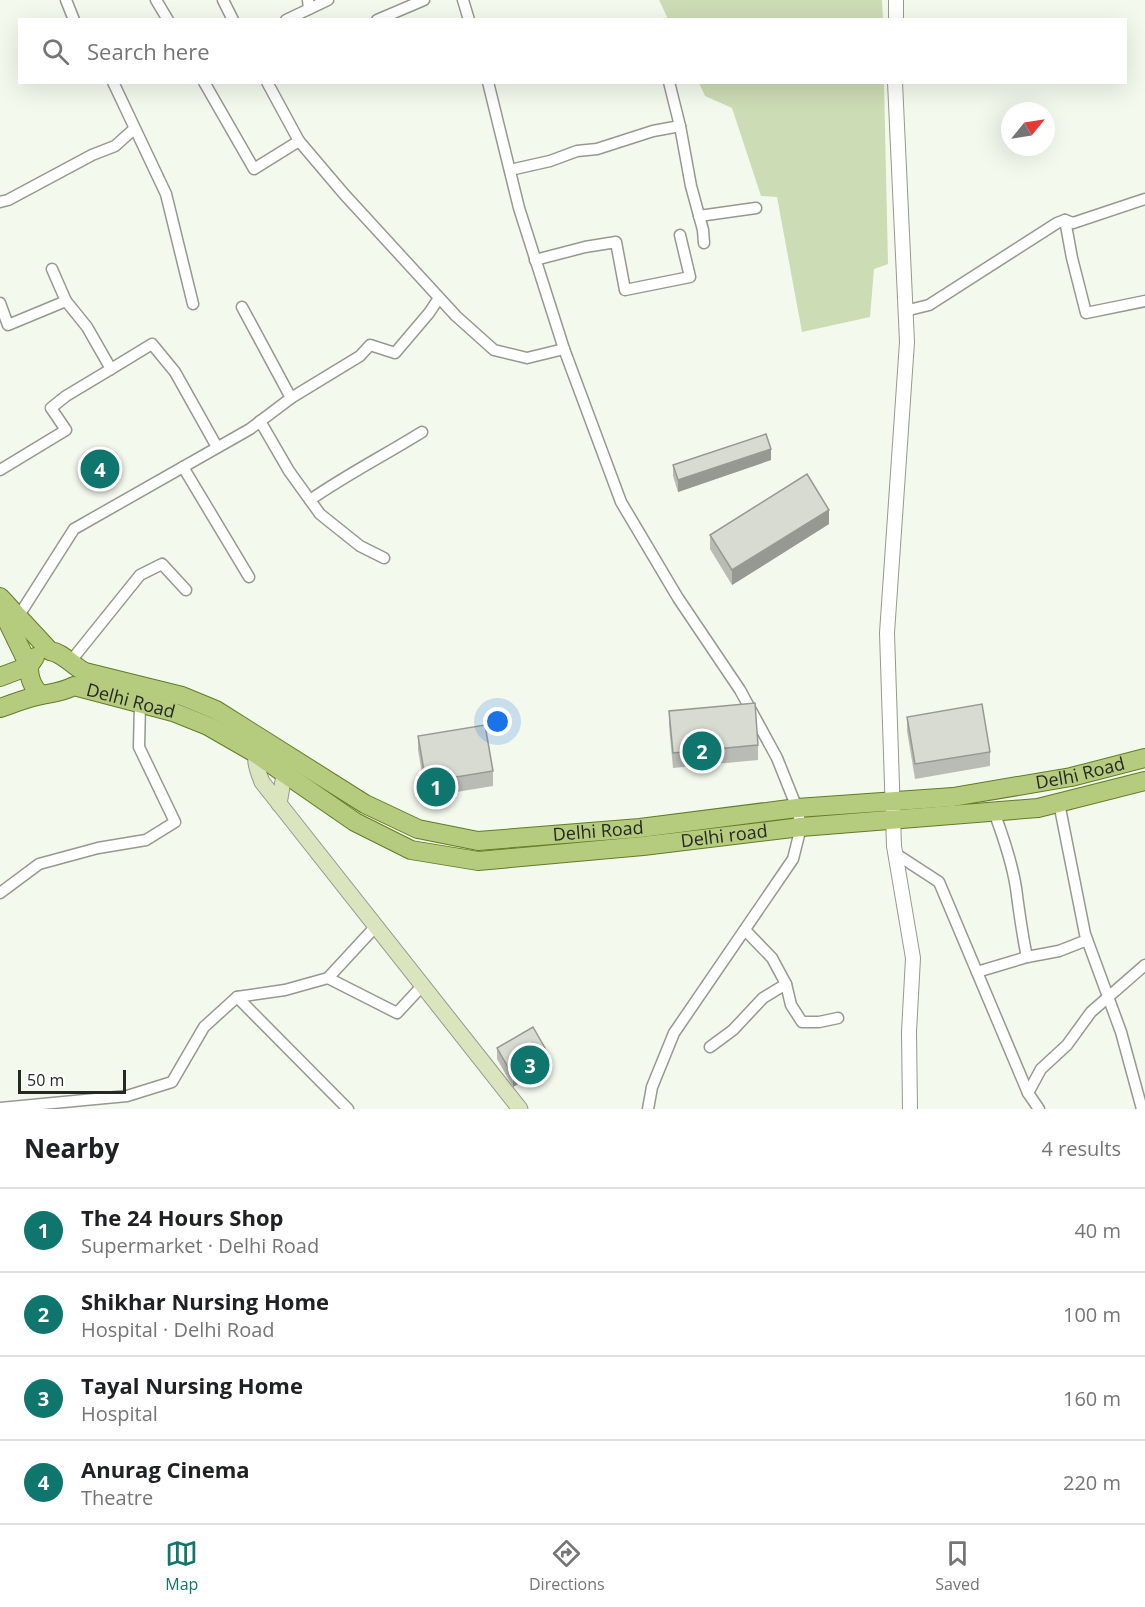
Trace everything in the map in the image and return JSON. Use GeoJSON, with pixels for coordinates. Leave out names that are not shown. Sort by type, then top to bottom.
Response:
{"type":"FeatureCollection","features":[{"type":"Feature","properties":{"kind":"main road","name":"Delhi Road"},"geometry":{"type":"LineString","coordinates":[[0,597],[50,651],[61,653],[85,672],[182,696],[216,710],[260,747],[289,767],[418,829],[478,841],[640,828],[797,808],[963,795],[1071,777],[1145,758]]}},
{"type":"Feature","properties":{"kind":"main road"},"geometry":{"type":"LineString","coordinates":[[0,606],[28,666],[32,685],[39,695]]}},
{"type":"Feature","properties":{"kind":"main road"},"geometry":{"type":"LineString","coordinates":[[0,677],[28,666],[42,652],[50,651]]}},
{"type":"Feature","properties":{"kind":"main road","name":"Delhi Road"},"geometry":{"type":"LineString","coordinates":[[0,708],[39,695],[54,694],[74,686],[172,712],[260,747]]}},
{"type":"Feature","properties":{"kind":"main road"},"geometry":{"type":"LineString","coordinates":[[260,747],[256,767],[262,783],[520,1109]]}},
{"type":"Feature","properties":{"kind":"main road"},"geometry":{"type":"LineString","coordinates":[[279,804],[289,767]]}},
{"type":"Feature","properties":{"kind":"main road","name":"Delhi road"},"geometry":{"type":"LineString","coordinates":[[289,767],[355,822],[411,850],[478,861],[643,846],[801,827],[1038,808],[1145,781]]}},
{"type":"Feature","properties":{"kind":"street"},"geometry":{"type":"LineString","coordinates":[[66,0],[73,18]]}},
{"type":"Feature","properties":{"kind":"street"},"geometry":{"type":"LineString","coordinates":[[156,0],[167,18]]}},
{"type":"Feature","properties":{"kind":"street"},"geometry":{"type":"LineString","coordinates":[[223,0],[232,18]]}},
{"type":"Feature","properties":{"kind":"street"},"geometry":{"type":"LineString","coordinates":[[289,18],[308,4],[328,0]]}},
{"type":"Feature","properties":{"kind":"street"},"geometry":{"type":"LineString","coordinates":[[382,18],[424,0]]}},
{"type":"Feature","properties":{"kind":"street"},"geometry":{"type":"LineString","coordinates":[[463,0],[468,18]]}},
{"type":"Feature","properties":{"kind":"street"},"geometry":{"type":"LineString","coordinates":[[896,0],[896,18]]}},
{"type":"Feature","properties":{"kind":"street"},"geometry":{"type":"LineString","coordinates":[[114,84],[166,194],[193,304]]}},
{"type":"Feature","properties":{"kind":"street"},"geometry":{"type":"LineString","coordinates":[[205,84],[254,169],[299,141]]}},
{"type":"Feature","properties":{"kind":"street"},"geometry":{"type":"LineString","coordinates":[[268,84],[299,141],[366,219],[439,297],[494,350],[527,358],[564,348]]}},
{"type":"Feature","properties":{"kind":"street"},"geometry":{"type":"LineString","coordinates":[[488,84],[519,208],[564,348],[621,502],[678,598],[740,690],[777,758],[797,808],[801,827],[793,859],[674,1033],[651,1087],[648,1109]]}},
{"type":"Feature","properties":{"kind":"street"},"geometry":{"type":"LineString","coordinates":[[670,84],[704,243]]}},
{"type":"Feature","properties":{"kind":"street"},"geometry":{"type":"LineString","coordinates":[[895,84],[907,342],[887,633],[893,820],[896,854],[913,958],[909,1032],[909,1109]]}},
{"type":"Feature","properties":{"kind":"street"},"geometry":{"type":"LineString","coordinates":[[510,170],[550,161],[577,151],[597,149],[653,131],[680,126]]}},
{"type":"Feature","properties":{"kind":"street"},"geometry":{"type":"LineString","coordinates":[[0,202],[8,200],[92,155],[115,146],[134,129]]}},
{"type":"Feature","properties":{"kind":"street"},"geometry":{"type":"LineString","coordinates":[[1065,220],[1073,223],[1145,199]]}},
{"type":"Feature","properties":{"kind":"street"},"geometry":{"type":"LineString","coordinates":[[699,216],[756,208]]}},
{"type":"Feature","properties":{"kind":"street"},"geometry":{"type":"LineString","coordinates":[[905,311],[929,305],[1065,220]]}},
{"type":"Feature","properties":{"kind":"street"},"geometry":{"type":"LineString","coordinates":[[1065,220],[1086,312],[1145,301]]}},
{"type":"Feature","properties":{"kind":"street"},"geometry":{"type":"LineString","coordinates":[[536,260],[585,247],[616,242],[625,290],[690,277],[680,235]]}},
{"type":"Feature","properties":{"kind":"street"},"geometry":{"type":"LineString","coordinates":[[52,269],[66,301],[87,327],[111,369]]}},
{"type":"Feature","properties":{"kind":"street"},"geometry":{"type":"LineString","coordinates":[[18,617],[74,529],[260,421],[291,398],[360,356],[370,345],[395,352],[429,313],[439,297]]}},
{"type":"Feature","properties":{"kind":"street"},"geometry":{"type":"LineString","coordinates":[[0,303],[8,325],[66,301]]}},
{"type":"Feature","properties":{"kind":"street"},"geometry":{"type":"LineString","coordinates":[[242,307],[291,398]]}},
{"type":"Feature","properties":{"kind":"street"},"geometry":{"type":"LineString","coordinates":[[0,470],[66,430],[51,408],[66,396],[152,344],[175,372],[217,447]]}},
{"type":"Feature","properties":{"kind":"street"},"geometry":{"type":"LineString","coordinates":[[260,421],[289,471],[320,514],[360,546],[384,558]]}},
{"type":"Feature","properties":{"kind":"street"},"geometry":{"type":"LineString","coordinates":[[310,500],[342,478],[376,461],[422,432]]}},
{"type":"Feature","properties":{"kind":"street"},"geometry":{"type":"LineString","coordinates":[[183,466],[249,577]]}},
{"type":"Feature","properties":{"kind":"street"},"geometry":{"type":"LineString","coordinates":[[70,662],[140,575],[162,564],[186,590]]}},
{"type":"Feature","properties":{"kind":"street"},"geometry":{"type":"LineString","coordinates":[[0,893],[39,864],[98,848],[146,840],[174,822],[139,747],[140,703]]}},
{"type":"Feature","properties":{"kind":"street"},"geometry":{"type":"LineString","coordinates":[[1059,803],[1087,940],[1121,1032],[1142,1109]]}},
{"type":"Feature","properties":{"kind":"street"},"geometry":{"type":"LineString","coordinates":[[994,812],[1016,886],[1018,919],[1027,957]]}},
{"type":"Feature","properties":{"kind":"street"},"geometry":{"type":"LineString","coordinates":[[896,854],[939,882],[1033,1101]]}},
{"type":"Feature","properties":{"kind":"street"},"geometry":{"type":"LineString","coordinates":[[0,1108],[86,1104],[127,1096],[172,1082],[204,1027],[237,998],[285,990],[328,978],[376,926]]}},
{"type":"Feature","properties":{"kind":"street"},"geometry":{"type":"LineString","coordinates":[[745,930],[772,958],[786,984],[790,1005],[802,1022],[819,1022],[838,1018]]}},
{"type":"Feature","properties":{"kind":"street"},"geometry":{"type":"LineString","coordinates":[[977,972],[1027,957],[1059,951],[1087,940]]}},
{"type":"Feature","properties":{"kind":"street"},"geometry":{"type":"LineString","coordinates":[[1023,1109],[1033,1101],[1041,1069],[1067,1045],[1091,1012],[1145,965]]}},
{"type":"Feature","properties":{"kind":"street"},"geometry":{"type":"LineString","coordinates":[[328,978],[397,1013],[423,985]]}},
{"type":"Feature","properties":{"kind":"street"},"geometry":{"type":"LineString","coordinates":[[710,1047],[733,1030],[763,998],[786,984]]}},
{"type":"Feature","properties":{"kind":"street"},"geometry":{"type":"LineString","coordinates":[[237,998],[348,1109]]}},
{"type":"Feature","properties":{"kind":"green space"},"geometry":{"type":"Polygon","coordinates":[[[659,0],[882,0],[883,18],[668,18],[659,0]]]}},
{"type":"Feature","properties":{"kind":"green space"},"geometry":{"type":"Polygon","coordinates":[[[699,84],[884,84],[888,264],[874,269],[870,317],[802,332],[777,197],[761,196],[732,108],[705,96],[699,84]]]}},
{"type":"Feature","properties":{"kind":"building"},"geometry":{"type":"Polygon","coordinates":[[[766,434],[771,449],[678,480],[673,465],[766,434]]]}},
{"type":"Feature","properties":{"kind":"building"},"geometry":{"type":"Polygon","coordinates":[[[807,474],[829,510],[732,570],[710,535],[807,474]]]}},
{"type":"Feature","properties":{"kind":"building"},"geometry":{"type":"Polygon","coordinates":[[[755,703],[758,745],[673,753],[669,711],[755,703]]]}},
{"type":"Feature","properties":{"kind":"building"},"geometry":{"type":"Polygon","coordinates":[[[982,704],[990,752],[915,764],[907,717],[982,704]]]}},
{"type":"Feature","properties":{"kind":"building"},"geometry":{"type":"Polygon","coordinates":[[[485,725],[493,771],[426,782],[418,736],[485,725]]]}},
{"type":"Feature","properties":{"kind":"building"},"geometry":{"type":"Polygon","coordinates":[[[533,1027],[549,1055],[513,1076],[497,1048],[533,1027]]]}},
{"type":"Feature","properties":{"kind":"place","name":"Anurag Cinema"},"geometry":{"type":"Point","coordinates":[100,469]}},
{"type":"Feature","properties":{"kind":"place","name":"Shikhar Nursing Home"},"geometry":{"type":"Point","coordinates":[702,751]}},
{"type":"Feature","properties":{"kind":"place","name":"The 24 Hours Shop"},"geometry":{"type":"Point","coordinates":[436,787]}},
{"type":"Feature","properties":{"kind":"place","name":"Tayal Nursing Home"},"geometry":{"type":"Point","coordinates":[530,1065]}}]}
